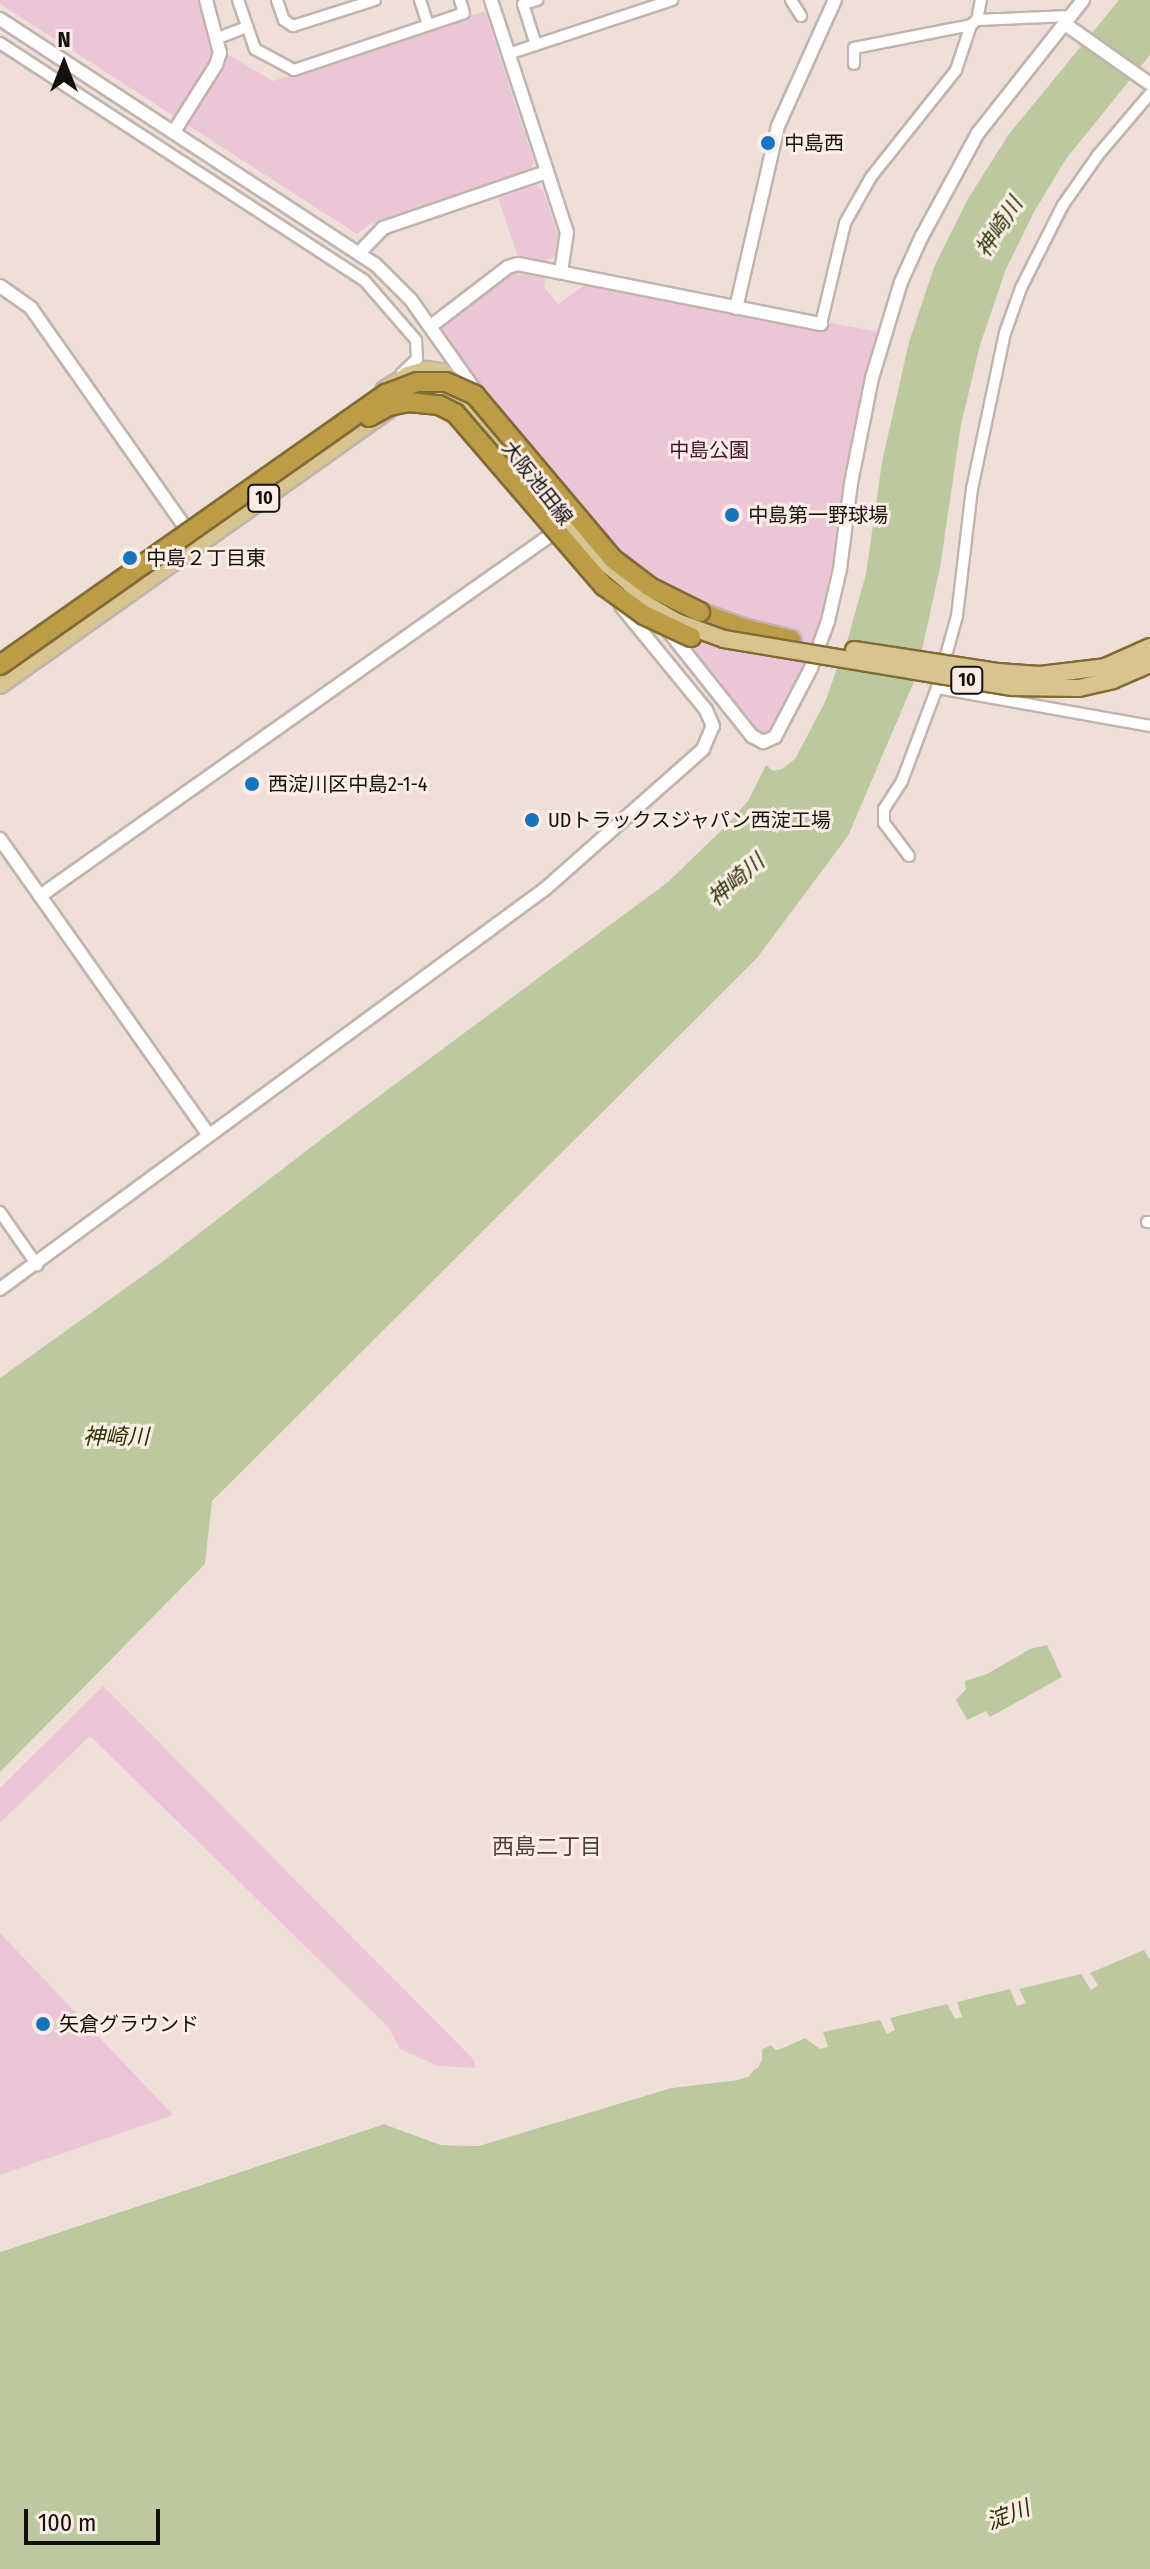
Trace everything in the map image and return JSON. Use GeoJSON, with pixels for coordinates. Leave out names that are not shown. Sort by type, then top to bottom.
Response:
{"type":"FeatureCollection","features":[{"type":"Feature","properties":{"kind":"highway"},"geometry":{"type":"LineString","coordinates":[[0,665],[386,394],[407,384],[426,381],[446,382],[475,395],[604,549],[636,578],[700,612],[787,645]]}},
{"type":"Feature","properties":{"kind":"highway"},"geometry":{"type":"LineString","coordinates":[[0,676],[369,418],[389,406],[409,402],[439,405],[462,418],[579,560],[629,605],[672,629],[703,641],[787,645]]}},
{"type":"Feature","properties":{"kind":"main road","name":"大阪池田線"},"geometry":{"type":"LineString","coordinates":[[0,656],[305,441],[403,378],[432,370],[447,374],[460,385],[522,469]]}},
{"type":"Feature","properties":{"kind":"main road","name":"大阪池田線"},"geometry":{"type":"LineString","coordinates":[[426,391],[444,391],[458,397],[601,559],[646,597],[697,622],[787,645],[1047,689],[1096,685],[1150,664]]}},
{"type":"Feature","properties":{"kind":"main road","name":"10"},"geometry":{"type":"LineString","coordinates":[[0,685],[404,399],[426,391]]}},
{"type":"Feature","properties":{"kind":"main road","name":"大阪池田線"},"geometry":{"type":"LineString","coordinates":[[787,645],[1040,675],[1105,667],[1150,647]]}},
{"type":"Feature","properties":{"kind":"street"},"geometry":{"type":"LineString","coordinates":[[175,130],[216,65],[218,38],[206,0]]}},
{"type":"Feature","properties":{"kind":"street"},"geometry":{"type":"LineString","coordinates":[[238,0],[255,49],[294,70],[464,13],[460,0]]}},
{"type":"Feature","properties":{"kind":"street"},"geometry":{"type":"LineString","coordinates":[[277,0],[284,20],[293,26],[375,0]]}},
{"type":"Feature","properties":{"kind":"street"},"geometry":{"type":"LineString","coordinates":[[420,0],[428,25]]}},
{"type":"Feature","properties":{"kind":"street"},"geometry":{"type":"LineString","coordinates":[[491,0],[567,232],[561,272]]}},
{"type":"Feature","properties":{"kind":"street"},"geometry":{"type":"LineString","coordinates":[[536,45],[523,4],[537,0]]}},
{"type":"Feature","properties":{"kind":"street"},"geometry":{"type":"LineString","coordinates":[[508,54],[672,0]]}},
{"type":"Feature","properties":{"kind":"street"},"geometry":{"type":"LineString","coordinates":[[791,0],[801,16]]}},
{"type":"Feature","properties":{"kind":"street"},"geometry":{"type":"LineString","coordinates":[[431,326],[511,265],[561,272],[821,324],[845,223],[871,177],[956,70],[981,0]]}},
{"type":"Feature","properties":{"kind":"street"},"geometry":{"type":"LineString","coordinates":[[0,19],[360,252],[397,284],[431,326],[494,417],[752,736],[763,742],[772,740],[796,699],[828,621],[840,569],[851,483],[872,378],[901,282],[922,236],[978,133],[1069,23],[1083,0]]}},
{"type":"Feature","properties":{"kind":"street"},"geometry":{"type":"LineString","coordinates":[[736,308],[778,126],[832,1]]}},
{"type":"Feature","properties":{"kind":"street"},"geometry":{"type":"LineString","coordinates":[[854,64],[854,48],[974,23],[1069,23],[1150,84]]}},
{"type":"Feature","properties":{"kind":"street"},"geometry":{"type":"LineString","coordinates":[[218,38],[247,27]]}},
{"type":"Feature","properties":{"kind":"street"},"geometry":{"type":"LineString","coordinates":[[0,43],[345,265],[381,296],[412,333],[419,350],[414,363],[305,441]]}},
{"type":"Feature","properties":{"kind":"street"},"geometry":{"type":"LineString","coordinates":[[909,856],[884,823],[884,809],[902,781],[937,688],[957,616],[972,489],[991,392],[1021,288],[1063,205],[1098,155],[1150,94]]}},
{"type":"Feature","properties":{"kind":"street"},"geometry":{"type":"LineString","coordinates":[[360,252],[383,228],[547,172]]}},
{"type":"Feature","properties":{"kind":"street"},"geometry":{"type":"LineString","coordinates":[[0,286],[31,308],[197,546]]}},
{"type":"Feature","properties":{"kind":"street"},"geometry":{"type":"LineString","coordinates":[[0,1289],[37,1265],[545,889],[618,828],[708,742],[713,726],[706,710],[629,614],[586,576],[447,399],[426,391]]}},
{"type":"Feature","properties":{"kind":"street"},"geometry":{"type":"LineString","coordinates":[[40,896],[552,534]]}},
{"type":"Feature","properties":{"kind":"street"},"geometry":{"type":"LineString","coordinates":[[937,688],[1150,726]]}},
{"type":"Feature","properties":{"kind":"street"},"geometry":{"type":"LineString","coordinates":[[0,839],[209,1135]]}},
{"type":"Feature","properties":{"kind":"street"},"geometry":{"type":"LineString","coordinates":[[0,1212],[37,1265]]}},
{"type":"Feature","properties":{"kind":"green space"},"geometry":{"type":"Polygon","coordinates":[[[0,0],[198,0],[214,46],[273,81],[485,11],[534,162],[530,171],[370,224],[357,234],[0,4],[0,0]]]}},
{"type":"Feature","properties":{"kind":"green space"},"geometry":{"type":"Polygon","coordinates":[[[536,185],[543,190],[558,235],[555,256],[544,262],[518,257],[498,198],[536,185]]]}},
{"type":"Feature","properties":{"kind":"green space","name":"中島公園"},"geometry":{"type":"Polygon","coordinates":[[[516,269],[546,274],[544,287],[558,304],[586,284],[825,328],[826,322],[878,332],[845,483],[837,549],[823,611],[794,689],[771,734],[756,733],[453,352],[440,330],[442,325],[516,269]]]}},
{"type":"Feature","properties":{"kind":"green space"},"geometry":{"type":"Polygon","coordinates":[[[103,1686],[474,2060],[475,2068],[438,2066],[400,2049],[389,2028],[90,1736],[0,1823],[0,1788],[103,1686]]]}},
{"type":"Feature","properties":{"kind":"green space","name":"矢倉グラウンド"},"geometry":{"type":"Polygon","coordinates":[[[0,1933],[173,2115],[0,2175],[0,1933]]]}},
{"type":"Feature","properties":{"kind":"water","name":"神崎川"},"geometry":{"type":"Polygon","coordinates":[[[1119,0],[1150,0],[1150,55],[1066,159],[1034,212],[1006,269],[980,345],[961,425],[940,568],[916,677],[848,836],[757,958],[212,1501],[205,1564],[0,1772],[0,1378],[162,1262],[332,1131],[668,882],[748,801],[766,765],[773,771],[782,769],[795,759],[825,702],[848,638],[866,574],[882,462],[909,342],[934,267],[969,197],[1009,134],[1119,0]]]}},
{"type":"Feature","properties":{"kind":"water"},"geometry":{"type":"Polygon","coordinates":[[[1047,1645],[1062,1677],[990,1717],[986,1711],[967,1720],[956,1700],[966,1689],[965,1681],[987,1674],[1030,1649],[1047,1645]]]}},
{"type":"Feature","properties":{"kind":"water","name":"淀川"},"geometry":{"type":"Polygon","coordinates":[[[1144,1950],[1150,1960],[1150,2569],[0,2569],[0,2252],[384,2124],[441,2145],[478,2146],[671,2088],[748,2077],[762,2061],[762,2049],[771,2045],[776,2050],[805,2038],[820,2049],[828,2047],[823,2032],[880,2020],[887,2034],[895,2030],[890,2018],[947,2004],[955,2019],[962,2017],[957,2002],[1010,1989],[1017,2006],[1026,2003],[1019,1989],[1081,1974],[1091,1990],[1098,1985],[1090,1973],[1144,1950]]]}},
{"type":"Feature","properties":{"kind":"pier"},"geometry":{"type":"Polygon","coordinates":[[[804,2034],[810,2036],[776,2050],[771,2045],[762,2049],[759,2067],[737,2080],[671,2088],[478,2146],[441,2145],[384,2124],[0,2252],[0,2247],[66,2223],[140,2202],[146,2199],[122,2202],[119,2193],[123,2188],[184,2168],[194,2174],[189,2184],[152,2197],[384,2120],[442,2141],[478,2143],[670,2084],[736,2076],[755,2067],[761,2045],[771,2041],[775,2046],[782,2045],[804,2034]]]}},
{"type":"Feature","properties":{"kind":"place","name":"中島西"},"geometry":{"type":"Point","coordinates":[768,143]}},
{"type":"Feature","properties":{"kind":"place","name":"中島第一野球場"},"geometry":{"type":"Point","coordinates":[732,515]}},
{"type":"Feature","properties":{"kind":"place","name":"中島２丁目東"},"geometry":{"type":"Point","coordinates":[130,558]}},
{"type":"Feature","properties":{"kind":"place","name":"西淀川区中島2-1-4"},"geometry":{"type":"Point","coordinates":[252,784]}},
{"type":"Feature","properties":{"kind":"place","name":"UDトラックスジャパン西淀工場"},"geometry":{"type":"Point","coordinates":[532,820]}},
{"type":"Feature","properties":{"kind":"place","name":"矢倉グラウンド"},"geometry":{"type":"Point","coordinates":[43,2024]}},
{"type":"Feature","properties":{"kind":"district","name":"西島二丁目"},"geometry":{"type":"Point","coordinates":[547,1847]}}]}
